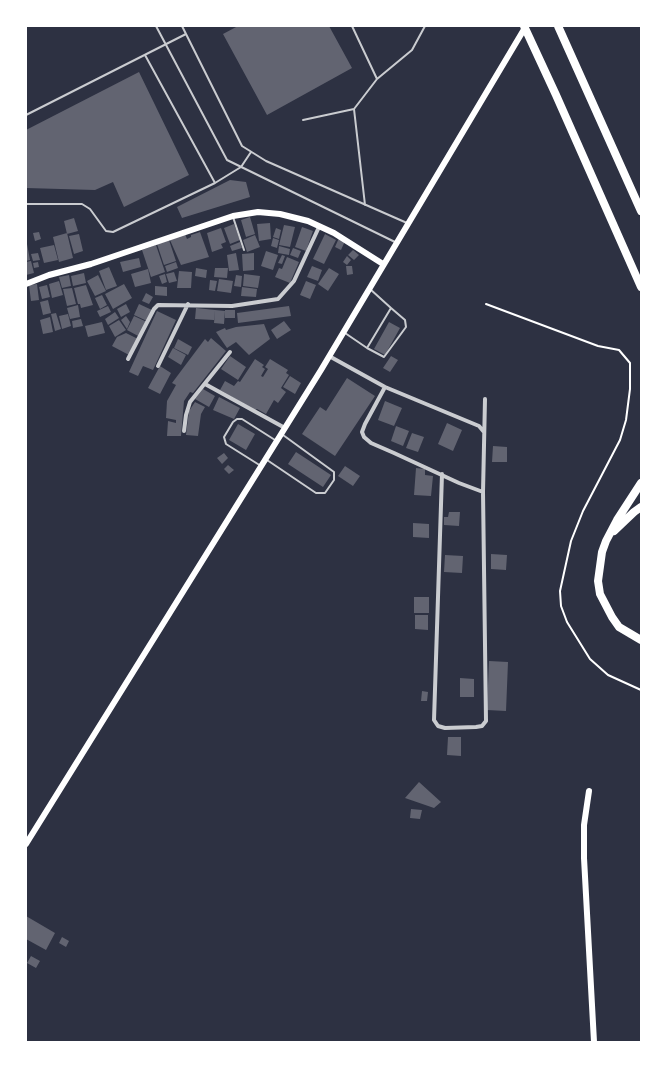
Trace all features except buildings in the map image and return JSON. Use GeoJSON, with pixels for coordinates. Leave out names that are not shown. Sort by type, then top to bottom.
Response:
{"type":"FeatureCollection","features":[{"type":"Feature","properties":{"kind":"highway"},"geometry":{"type":"LineString","coordinates":[[525,26],[641,287]]}},
{"type":"Feature","properties":{"kind":"highway"},"geometry":{"type":"LineString","coordinates":[[558,26],[641,211]]}},
{"type":"Feature","properties":{"kind":"highway"},"geometry":{"type":"LineString","coordinates":[[641,482],[617,520],[606,541],[599,567],[598,581],[600,594],[612,617],[620,627],[641,640]]}},
{"type":"Feature","properties":{"kind":"highway"},"geometry":{"type":"LineString","coordinates":[[606,541],[634,512],[641,508]]}},
{"type":"Feature","properties":{"kind":"main road"},"geometry":{"type":"LineString","coordinates":[[26,844],[344,333],[383,264],[409,225],[525,26]]}},
{"type":"Feature","properties":{"kind":"main road"},"geometry":{"type":"LineString","coordinates":[[26,284],[49,275],[91,264],[233,216],[258,212],[280,214],[308,221],[334,233],[383,264]]}},
{"type":"Feature","properties":{"kind":"main road"},"geometry":{"type":"LineString","coordinates":[[589,791],[584,825],[584,858],[594,1042]]}},
{"type":"Feature","properties":{"kind":"street"},"geometry":{"type":"LineString","coordinates":[[128,359],[154,309],[158,305],[188,304],[232,306],[278,299],[294,281],[319,227]]}},
{"type":"Feature","properties":{"kind":"street"},"geometry":{"type":"LineString","coordinates":[[158,366],[188,304]]}},
{"type":"Feature","properties":{"kind":"street"},"geometry":{"type":"LineString","coordinates":[[184,431],[187,409],[230,352]]}},
{"type":"Feature","properties":{"kind":"street"},"geometry":{"type":"LineString","coordinates":[[329,356],[385,387],[479,426],[484,432]]}},
{"type":"Feature","properties":{"kind":"street"},"geometry":{"type":"LineString","coordinates":[[205,384],[285,428]]}},
{"type":"Feature","properties":{"kind":"street"},"geometry":{"type":"LineString","coordinates":[[385,387],[365,424],[362,432],[364,437],[371,443],[483,492]]}},
{"type":"Feature","properties":{"kind":"street"},"geometry":{"type":"LineString","coordinates":[[442,474],[434,720],[438,726],[445,728],[482,726],[486,721],[483,492],[485,399]]}},
{"type":"Feature","properties":{"kind":"lane"},"geometry":{"type":"LineString","coordinates":[[156,26],[164,44],[227,160],[396,243]]}},
{"type":"Feature","properties":{"kind":"lane"},"geometry":{"type":"LineString","coordinates":[[182,26],[242,146],[251,152],[409,225]]}},
{"type":"Feature","properties":{"kind":"lane"},"geometry":{"type":"LineString","coordinates":[[352,26],[377,79]]}},
{"type":"Feature","properties":{"kind":"lane"},"geometry":{"type":"LineString","coordinates":[[303,120],[354,109],[377,79],[412,50],[425,26]]}},
{"type":"Feature","properties":{"kind":"lane"},"geometry":{"type":"LineString","coordinates":[[26,115],[186,34]]}},
{"type":"Feature","properties":{"kind":"lane"},"geometry":{"type":"LineString","coordinates":[[145,55],[215,183]]}},
{"type":"Feature","properties":{"kind":"lane"},"geometry":{"type":"LineString","coordinates":[[354,109],[364,205]]}},
{"type":"Feature","properties":{"kind":"lane"},"geometry":{"type":"LineString","coordinates":[[26,204],[82,204],[90,209],[106,230],[113,232],[215,183],[241,167],[251,152]]}},
{"type":"Feature","properties":{"kind":"lane"},"geometry":{"type":"LineString","coordinates":[[233,216],[244,250]]}},
{"type":"Feature","properties":{"kind":"lane"},"geometry":{"type":"LineString","coordinates":[[344,333],[384,357],[406,327],[405,320],[370,289]]}},
{"type":"Feature","properties":{"kind":"lane"},"geometry":{"type":"LineString","coordinates":[[368,348],[391,308]]}},
{"type":"Feature","properties":{"kind":"lane"},"geometry":{"type":"LineString","coordinates":[[262,467],[224,441],[224,437],[237,419],[242,419],[277,441]]}},
{"type":"Feature","properties":{"kind":"lane"},"geometry":{"type":"LineString","coordinates":[[266,460],[316,493],[325,493],[334,480],[334,472],[281,434]]}},
{"type":"Feature","properties":{"kind":"path"},"geometry":{"type":"LineString","coordinates":[[486,304],[598,346],[619,350],[630,363],[630,389],[626,420],[620,440],[583,511],[571,541],[560,591],[561,606],[567,622],[590,659],[608,675],[641,690]]}}]}
